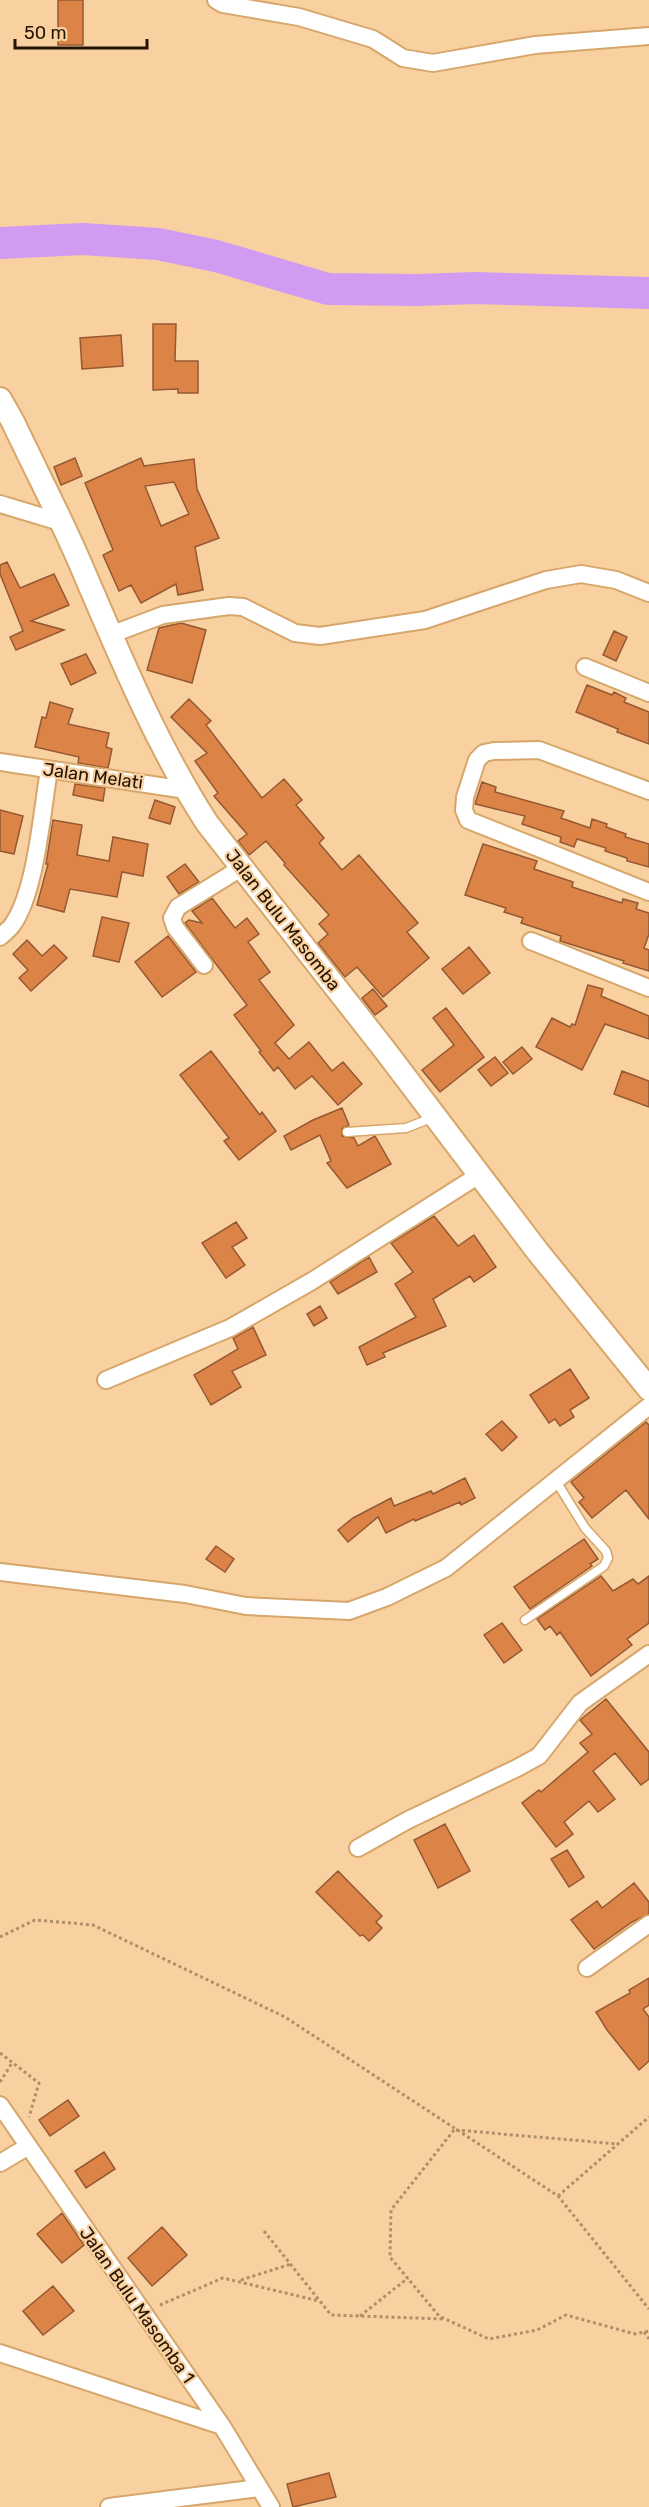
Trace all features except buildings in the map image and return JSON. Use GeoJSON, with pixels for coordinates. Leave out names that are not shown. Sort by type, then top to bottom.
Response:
{"type":"FeatureCollection","features":[{"type":"Feature","properties":{"kind":"street"},"geometry":{"type":"LineString","coordinates":[[216,0],[223,4],[299,17],[373,39],[403,58],[433,63],[535,45],[649,36]]}},
{"type":"Feature","properties":{"kind":"street","name":"Jalan Bulu Masomba"},"geometry":{"type":"LineString","coordinates":[[0,399],[60,522],[110,635],[186,790],[242,868],[377,1040],[538,1252],[649,1389]]}},
{"type":"Feature","properties":{"kind":"street"},"geometry":{"type":"LineString","coordinates":[[0,504],[60,522]]}},
{"type":"Feature","properties":{"kind":"street"},"geometry":{"type":"LineString","coordinates":[[110,635],[163,615],[229,606],[243,608],[295,633],[320,636],[425,620],[546,580],[581,574],[616,580],[649,593]]}},
{"type":"Feature","properties":{"kind":"street"},"geometry":{"type":"LineString","coordinates":[[585,667],[649,693]]}},
{"type":"Feature","properties":{"kind":"street"},"geometry":{"type":"LineString","coordinates":[[649,791],[539,750],[494,751],[484,753],[477,760],[465,797],[464,810],[468,820],[649,892]]}},
{"type":"Feature","properties":{"kind":"street","name":"Jalan Melati"},"geometry":{"type":"LineString","coordinates":[[0,762],[186,790]]}},
{"type":"Feature","properties":{"kind":"street"},"geometry":{"type":"LineString","coordinates":[[0,937],[13,925],[23,905],[32,872],[49,770]]}},
{"type":"Feature","properties":{"kind":"street"},"geometry":{"type":"LineString","coordinates":[[204,965],[175,927],[172,918],[178,907],[242,868]]}},
{"type":"Feature","properties":{"kind":"street"},"geometry":{"type":"LineString","coordinates":[[531,941],[649,988]]}},
{"type":"Feature","properties":{"kind":"street"},"geometry":{"type":"LineString","coordinates":[[106,1380],[230,1328],[312,1281],[479,1175]]}},
{"type":"Feature","properties":{"kind":"street"},"geometry":{"type":"LineString","coordinates":[[0,1572],[185,1594],[246,1606],[349,1611],[387,1597],[446,1568],[649,1406]]}},
{"type":"Feature","properties":{"kind":"street"},"geometry":{"type":"LineString","coordinates":[[358,1848],[408,1820],[539,1756],[580,1702],[649,1654]]}},
{"type":"Feature","properties":{"kind":"street"},"geometry":{"type":"LineString","coordinates":[[587,1968],[649,1924]]}},
{"type":"Feature","properties":{"kind":"street","name":"Jalan Bulu Masomba 1"},"geometry":{"type":"LineString","coordinates":[[0,2105],[222,2426],[271,2507]]}},
{"type":"Feature","properties":{"kind":"street"},"geometry":{"type":"LineString","coordinates":[[0,2163],[25,2143]]}},
{"type":"Feature","properties":{"kind":"street"},"geometry":{"type":"LineString","coordinates":[[0,2353],[222,2426]]}},
{"type":"Feature","properties":{"kind":"street"},"geometry":{"type":"LineString","coordinates":[[110,2507],[260,2488]]}},
{"type":"Feature","properties":{"kind":"lane"},"geometry":{"type":"LineString","coordinates":[[347,1132],[406,1128],[434,1116]]}},
{"type":"Feature","properties":{"kind":"lane"},"geometry":{"type":"LineString","coordinates":[[525,1620],[604,1566],[608,1558],[606,1551],[585,1528],[556,1481]]}},
{"type":"Feature","properties":{"kind":"path"},"geometry":{"type":"LineString","coordinates":[[0,1937],[34,1920],[93,1925],[285,2017],[454,2130],[558,2196],[649,2309]]}},
{"type":"Feature","properties":{"kind":"path"},"geometry":{"type":"LineString","coordinates":[[0,2053],[39,2083],[25,2143]]}},
{"type":"Feature","properties":{"kind":"path"},"geometry":{"type":"LineString","coordinates":[[0,2082],[12,2063]]}},
{"type":"Feature","properties":{"kind":"path"},"geometry":{"type":"LineString","coordinates":[[558,2196],[649,2117]]}},
{"type":"Feature","properties":{"kind":"path"},"geometry":{"type":"LineString","coordinates":[[454,2130],[618,2144]]}},
{"type":"Feature","properties":{"kind":"path"},"geometry":{"type":"LineString","coordinates":[[454,2130],[391,2210],[390,2257],[439,2316],[489,2339],[537,2330],[566,2315],[635,2334],[649,2331]]}},
{"type":"Feature","properties":{"kind":"path"},"geometry":{"type":"LineString","coordinates":[[264,2231],[332,2315],[446,2319]]}},
{"type":"Feature","properties":{"kind":"path"},"geometry":{"type":"LineString","coordinates":[[238,2281],[291,2264]]}},
{"type":"Feature","properties":{"kind":"path"},"geometry":{"type":"LineString","coordinates":[[143,2313],[223,2277],[320,2301]]}},
{"type":"Feature","properties":{"kind":"path"},"geometry":{"type":"LineString","coordinates":[[360,2316],[408,2278]]}},
{"type":"Feature","properties":{"kind":"path"},"geometry":{"type":"LineString","coordinates":[[644,2332],[649,2339]]}},
{"type":"Feature","properties":{"kind":"waterway"},"geometry":{"type":"LineString","coordinates":[[0,243],[83,239],[158,244],[216,256],[328,289],[476,288],[649,293]]}}]}
